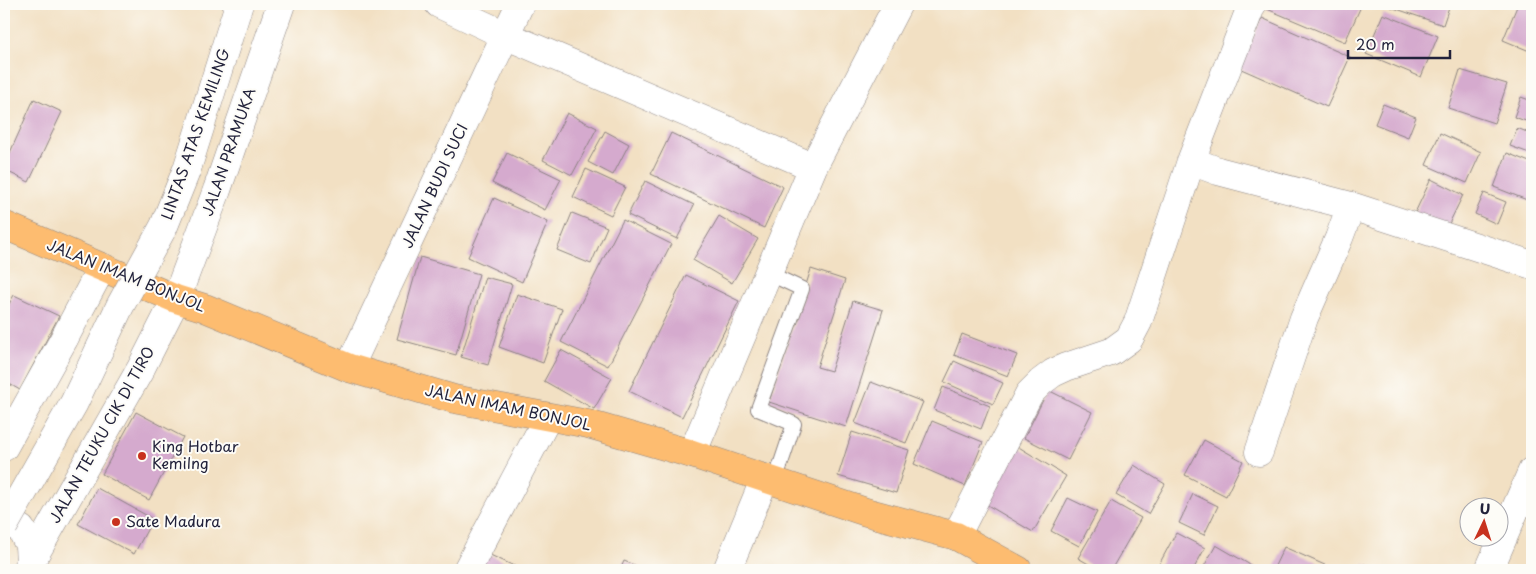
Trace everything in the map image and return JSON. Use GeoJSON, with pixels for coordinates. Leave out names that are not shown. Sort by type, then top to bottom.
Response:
{"type":"FeatureCollection","features":[{"type":"Feature","properties":{"kind":"highway","name":"JALAN IMAM BONJOL"},"geometry":{"type":"LineString","coordinates":[[4,225],[176,299],[205,308],[349,368],[454,399],[588,424],[692,454],[866,512],[956,536],[1018,570]]}},
{"type":"Feature","properties":{"kind":"street","name":"LINTAS ATAS KEMILING"},"geometry":{"type":"LineString","coordinates":[[4,526],[74,403],[120,306],[164,226],[187,169],[239,4]]}},
{"type":"Feature","properties":{"kind":"street","name":"JALAN PRAMUKA"},"geometry":{"type":"LineString","coordinates":[[176,299],[217,190],[281,4]]}},
{"type":"Feature","properties":{"kind":"street"},"geometry":{"type":"LineString","coordinates":[[439,4],[505,36],[812,167]]}},
{"type":"Feature","properties":{"kind":"street","name":"JALAN BUDI SUCI"},"geometry":{"type":"LineString","coordinates":[[349,368],[520,4]]}},
{"type":"Feature","properties":{"kind":"street"},"geometry":{"type":"LineString","coordinates":[[692,454],[812,167],[898,4]]}},
{"type":"Feature","properties":{"kind":"street"},"geometry":{"type":"LineString","coordinates":[[956,536],[1030,394],[1041,382],[1066,367],[1111,352],[1129,339],[1138,322],[1191,161],[1252,4]]}},
{"type":"Feature","properties":{"kind":"street"},"geometry":{"type":"LineString","coordinates":[[1191,161],[1218,171],[1351,206],[1532,264]]}},
{"type":"Feature","properties":{"kind":"street"},"geometry":{"type":"LineString","coordinates":[[1259,452],[1304,318],[1351,206]]}},
{"type":"Feature","properties":{"kind":"street"},"geometry":{"type":"LineString","coordinates":[[4,447],[64,340],[102,267]]}},
{"type":"Feature","properties":{"kind":"street","name":"JALAN TEUKU CIK DI TIRO"},"geometry":{"type":"LineString","coordinates":[[28,567],[140,370],[176,299]]}},
{"type":"Feature","properties":{"kind":"street"},"geometry":{"type":"LineString","coordinates":[[467,570],[548,417]]}},
{"type":"Feature","properties":{"kind":"street"},"geometry":{"type":"LineString","coordinates":[[1489,570],[1532,471]]}},
{"type":"Feature","properties":{"kind":"street"},"geometry":{"type":"LineString","coordinates":[[728,570],[770,480]]}},
{"type":"Feature","properties":{"kind":"street"},"geometry":{"type":"LineString","coordinates":[[4,520],[21,529],[29,545],[28,567]]}},
{"type":"Feature","properties":{"kind":"lane"},"geometry":{"type":"LineString","coordinates":[[768,273],[802,289],[758,409],[794,424],[770,480]]}},
{"type":"Feature","properties":{"kind":"building"},"geometry":{"type":"Polygon","coordinates":[[[1269,4],[1362,4],[1345,42],[1267,9],[1269,4]]]}},
{"type":"Feature","properties":{"kind":"building"},"geometry":{"type":"Polygon","coordinates":[[[1388,4],[1450,4],[1443,25],[1388,6],[1388,4]]]}},
{"type":"Feature","properties":{"kind":"building"},"geometry":{"type":"Polygon","coordinates":[[[1518,4],[1532,4],[1532,52],[1503,40],[1518,4]]]}},
{"type":"Feature","properties":{"kind":"building"},"geometry":{"type":"Polygon","coordinates":[[[1383,14],[1438,36],[1421,77],[1366,54],[1383,14]]]}},
{"type":"Feature","properties":{"kind":"building"},"geometry":{"type":"Polygon","coordinates":[[[1262,18],[1350,57],[1327,107],[1239,68],[1262,18]]]}},
{"type":"Feature","properties":{"kind":"building"},"geometry":{"type":"Polygon","coordinates":[[[1460,70],[1507,84],[1494,123],[1448,108],[1460,70]]]}},
{"type":"Feature","properties":{"kind":"building"},"geometry":{"type":"Polygon","coordinates":[[[1521,97],[1532,101],[1532,123],[1514,117],[1521,97]]]}},
{"type":"Feature","properties":{"kind":"building"},"geometry":{"type":"Polygon","coordinates":[[[34,99],[62,112],[29,182],[4,170],[4,166],[34,99]]]}},
{"type":"Feature","properties":{"kind":"building"},"geometry":{"type":"Polygon","coordinates":[[[1383,104],[1416,117],[1408,137],[1375,124],[1383,104]]]}},
{"type":"Feature","properties":{"kind":"building"},"geometry":{"type":"Polygon","coordinates":[[[567,113],[597,128],[572,175],[543,160],[567,113]]]}},
{"type":"Feature","properties":{"kind":"building"},"geometry":{"type":"Polygon","coordinates":[[[1517,128],[1532,134],[1532,154],[1510,146],[1517,128]]]}},
{"type":"Feature","properties":{"kind":"building"},"geometry":{"type":"Polygon","coordinates":[[[605,131],[629,144],[613,175],[588,162],[605,131]]]}},
{"type":"Feature","properties":{"kind":"building"},"geometry":{"type":"Polygon","coordinates":[[[671,133],[783,187],[764,228],[651,174],[671,133]]]}},
{"type":"Feature","properties":{"kind":"building"},"geometry":{"type":"Polygon","coordinates":[[[1440,133],[1481,152],[1467,183],[1426,165],[1440,133]]]}},
{"type":"Feature","properties":{"kind":"building"},"geometry":{"type":"Polygon","coordinates":[[[507,153],[561,179],[545,210],[492,183],[507,153]]]}},
{"type":"Feature","properties":{"kind":"building"},"geometry":{"type":"Polygon","coordinates":[[[1507,153],[1532,163],[1532,202],[1494,187],[1507,153]]]}},
{"type":"Feature","properties":{"kind":"building"},"geometry":{"type":"Polygon","coordinates":[[[586,169],[625,187],[611,215],[573,197],[586,169]]]}},
{"type":"Feature","properties":{"kind":"building"},"geometry":{"type":"Polygon","coordinates":[[[1431,179],[1463,195],[1444,234],[1412,219],[1431,179]]]}},
{"type":"Feature","properties":{"kind":"building"},"geometry":{"type":"Polygon","coordinates":[[[645,181],[694,205],[677,239],[628,215],[645,181]]]}},
{"type":"Feature","properties":{"kind":"building"},"geometry":{"type":"Polygon","coordinates":[[[1484,193],[1506,202],[1497,224],[1475,214],[1484,193]]]}},
{"type":"Feature","properties":{"kind":"building"},"geometry":{"type":"Polygon","coordinates":[[[494,198],[548,222],[522,282],[468,257],[494,198]]]}},
{"type":"Feature","properties":{"kind":"building"},"geometry":{"type":"Polygon","coordinates":[[[572,213],[607,227],[591,264],[557,250],[572,213]]]}},
{"type":"Feature","properties":{"kind":"building"},"geometry":{"type":"Polygon","coordinates":[[[719,216],[758,239],[732,283],[693,260],[719,216]]]}},
{"type":"Feature","properties":{"kind":"building"},"geometry":{"type":"Polygon","coordinates":[[[623,220],[671,244],[608,366],[561,342],[623,220]]]}},
{"type":"Feature","properties":{"kind":"building"},"geometry":{"type":"Polygon","coordinates":[[[420,257],[479,274],[456,355],[397,339],[420,257]]]}},
{"type":"Feature","properties":{"kind":"building"},"geometry":{"type":"Polygon","coordinates":[[[811,269],[845,280],[817,367],[831,371],[853,301],[883,310],[846,427],[769,402],[811,269]]]}},
{"type":"Feature","properties":{"kind":"building"},"geometry":{"type":"Polygon","coordinates":[[[686,275],[739,301],[682,417],[629,391],[686,275]]]}},
{"type":"Feature","properties":{"kind":"building"},"geometry":{"type":"Polygon","coordinates":[[[485,277],[512,284],[488,365],[461,357],[485,277]]]}},
{"type":"Feature","properties":{"kind":"building"},"geometry":{"type":"Polygon","coordinates":[[[517,294],[562,309],[543,363],[499,347],[517,294]]]}},
{"type":"Feature","properties":{"kind":"building"},"geometry":{"type":"Polygon","coordinates":[[[14,295],[59,316],[20,390],[4,381],[4,313],[14,295]]]}},
{"type":"Feature","properties":{"kind":"building"},"geometry":{"type":"Polygon","coordinates":[[[962,334],[1017,355],[1008,376],[954,355],[962,334]]]}},
{"type":"Feature","properties":{"kind":"building"},"geometry":{"type":"Polygon","coordinates":[[[561,350],[612,378],[594,409],[544,381],[561,350]]]}},
{"type":"Feature","properties":{"kind":"building"},"geometry":{"type":"Polygon","coordinates":[[[954,361],[1003,383],[993,404],[944,382],[954,361]]]}},
{"type":"Feature","properties":{"kind":"building"},"geometry":{"type":"Polygon","coordinates":[[[871,382],[923,402],[906,443],[855,423],[871,382]]]}},
{"type":"Feature","properties":{"kind":"building"},"geometry":{"type":"Polygon","coordinates":[[[943,387],[990,406],[981,429],[934,410],[943,387]]]}},
{"type":"Feature","properties":{"kind":"building"},"geometry":{"type":"Polygon","coordinates":[[[1048,390],[1092,412],[1068,460],[1024,438],[1048,390]]]}},
{"type":"Feature","properties":{"kind":"building","name":"King Hotbar Kemilng"},"geometry":{"type":"Polygon","coordinates":[[[136,412],[183,437],[149,500],[102,474],[136,412]]]}},
{"type":"Feature","properties":{"kind":"building"},"geometry":{"type":"Polygon","coordinates":[[[932,421],[983,442],[965,486],[914,464],[932,421]]]}},
{"type":"Feature","properties":{"kind":"building"},"geometry":{"type":"Polygon","coordinates":[[[852,432],[909,450],[896,493],[838,476],[852,432]]]}},
{"type":"Feature","properties":{"kind":"building"},"geometry":{"type":"Polygon","coordinates":[[[1204,440],[1243,461],[1226,496],[1185,475],[1204,440]]]}},
{"type":"Feature","properties":{"kind":"building"},"geometry":{"type":"Polygon","coordinates":[[[1017,446],[1066,476],[1033,532],[984,503],[1017,446]]]}},
{"type":"Feature","properties":{"kind":"building"},"geometry":{"type":"Polygon","coordinates":[[[1134,465],[1165,484],[1148,514],[1116,495],[1134,465]]]}},
{"type":"Feature","properties":{"kind":"building","name":"Sate Madura"},"geometry":{"type":"Polygon","coordinates":[[[97,488],[153,519],[134,554],[78,524],[97,488]]]}},
{"type":"Feature","properties":{"kind":"building"},"geometry":{"type":"Polygon","coordinates":[[[1193,494],[1218,506],[1204,535],[1179,523],[1193,494]]]}},
{"type":"Feature","properties":{"kind":"building"},"geometry":{"type":"Polygon","coordinates":[[[1068,498],[1097,512],[1079,546],[1051,531],[1068,498]]]}},
{"type":"Feature","properties":{"kind":"building"},"geometry":{"type":"Polygon","coordinates":[[[1111,501],[1141,518],[1111,570],[1099,570],[1078,558],[1111,501]]]}},
{"type":"Feature","properties":{"kind":"building"},"geometry":{"type":"Polygon","coordinates":[[[1176,533],[1205,548],[1193,570],[1156,570],[1176,533]]]}},
{"type":"Feature","properties":{"kind":"building"},"geometry":{"type":"Polygon","coordinates":[[[1216,545],[1259,570],[1202,570],[1216,545]]]}},
{"type":"Feature","properties":{"kind":"building"},"geometry":{"type":"Polygon","coordinates":[[[1284,547],[1336,570],[1273,570],[1284,547]]]}},
{"type":"Feature","properties":{"kind":"building"},"geometry":{"type":"Polygon","coordinates":[[[488,554],[523,570],[480,570],[488,554]]]}},
{"type":"Feature","properties":{"kind":"building"},"geometry":{"type":"Polygon","coordinates":[[[624,561],[647,570],[620,570],[624,561]]]}},
{"type":"Feature","properties":{"kind":"building"},"geometry":{"type":"Polygon","coordinates":[[[1364,564],[1379,570],[1361,570],[1364,564]]]}},
{"type":"Feature","properties":{"kind":"place","name":"King Hotbar Kemilng"},"geometry":{"type":"Point","coordinates":[142,456]}},
{"type":"Feature","properties":{"kind":"place","name":"Sate Madura"},"geometry":{"type":"Point","coordinates":[116,522]}}]}
